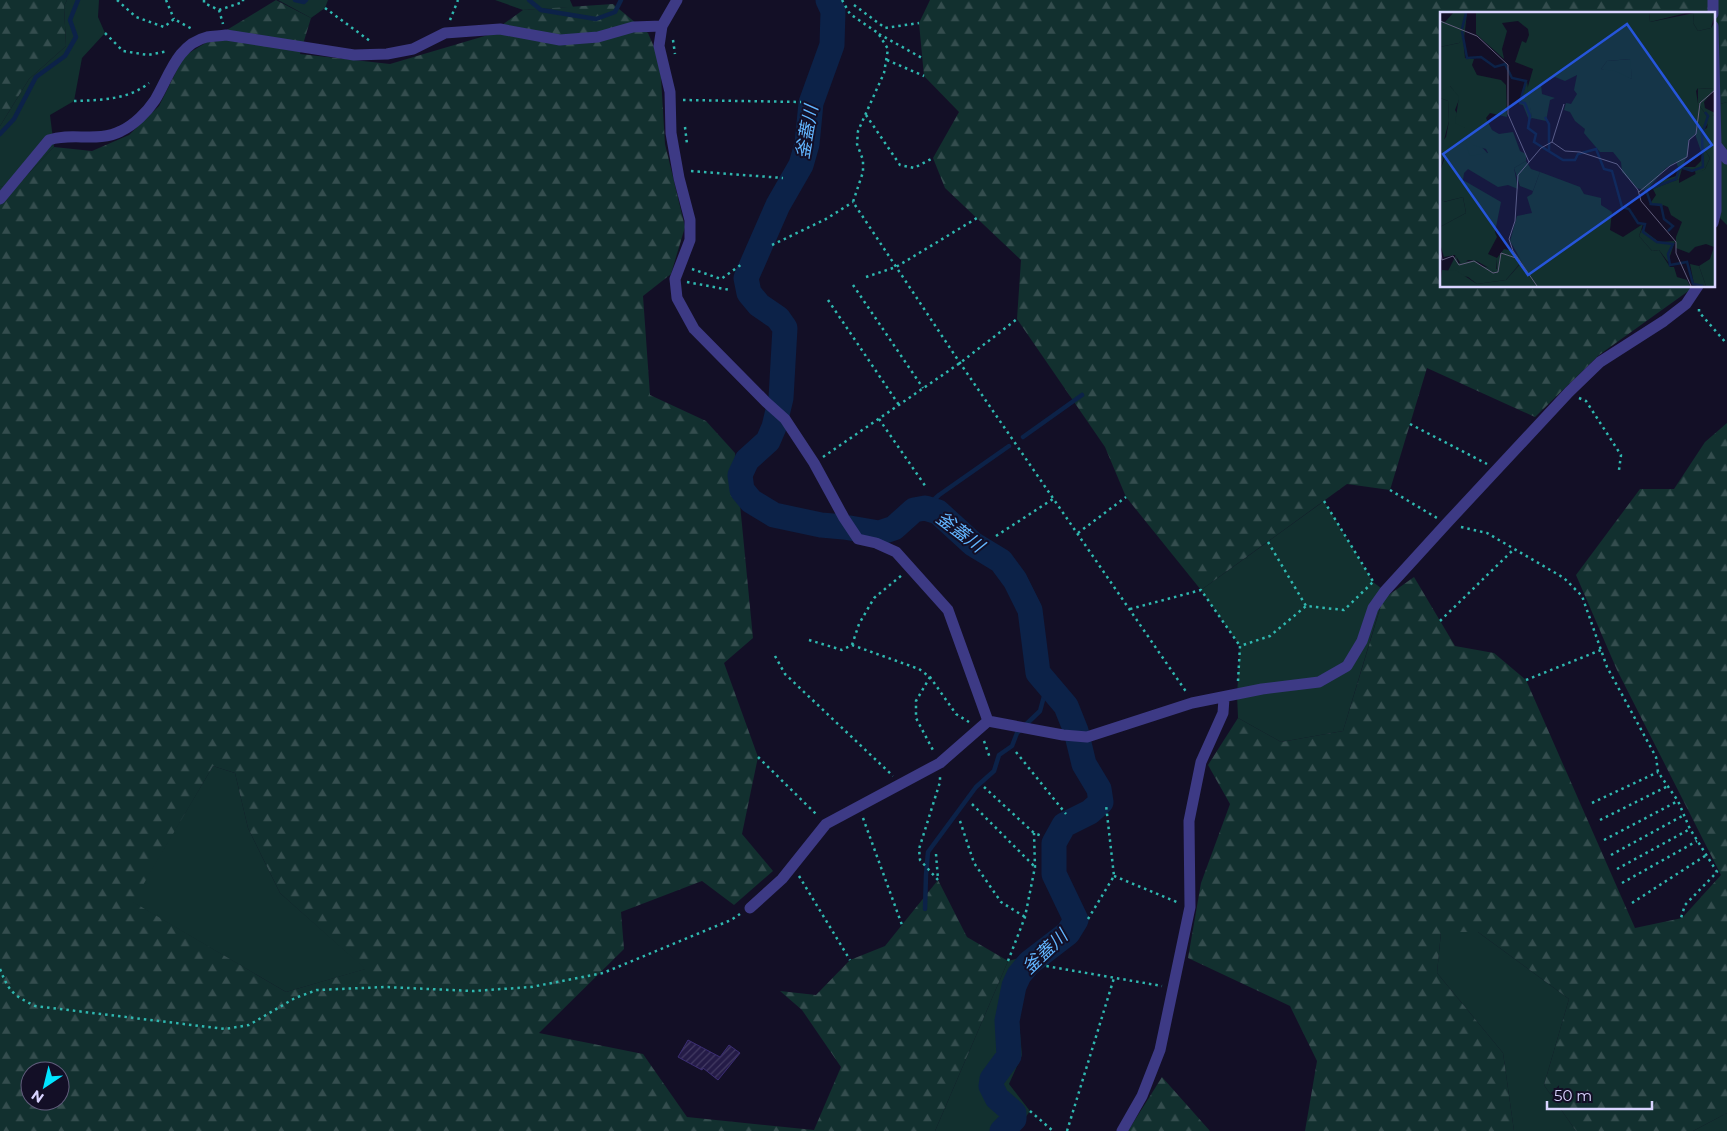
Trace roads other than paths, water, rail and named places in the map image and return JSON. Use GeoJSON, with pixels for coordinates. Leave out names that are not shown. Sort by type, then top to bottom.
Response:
{"type":"FeatureCollection","features":[{"type":"Feature","properties":{"kind":"street"},"geometry":{"type":"LineString","coordinates":[[677,0],[662,26],[659,46],[670,92],[671,133],[679,178],[690,220],[690,240],[676,280],[677,298],[694,329],[766,402],[785,418],[858,539],[876,543],[896,552],[948,610],[984,725]]}},
{"type":"Feature","properties":{"kind":"street"},"geometry":{"type":"LineString","coordinates":[[0,199],[49,140],[57,137],[95,138],[120,132],[137,121],[154,101],[175,61],[187,47],[206,37],[226,36],[354,55],[388,54],[413,49],[445,33],[500,29],[560,40],[598,37],[633,27],[662,26]]}},
{"type":"Feature","properties":{"kind":"street"},"geometry":{"type":"LineString","coordinates":[[1714,66],[1716,145],[1716,211],[1714,219]]}},
{"type":"Feature","properties":{"kind":"street"},"geometry":{"type":"LineString","coordinates":[[1716,145],[1727,159]]}},
{"type":"Feature","properties":{"kind":"street"},"geometry":{"type":"LineString","coordinates":[[750,908],[782,879],[826,824],[940,764],[984,725],[1086,737],[1192,703],[1262,689],[1319,682],[1347,666],[1362,641],[1373,608],[1385,591],[1568,392],[1600,362],[1686,304],[1698,288]]}},
{"type":"Feature","properties":{"kind":"street"},"geometry":{"type":"LineString","coordinates":[[1122,1131],[1142,1096],[1160,1050],[1190,907],[1189,821],[1201,762],[1223,713],[1224,698]]}},
{"type":"Feature","properties":{"kind":"waterway"},"geometry":{"type":"LineString","coordinates":[[0,134],[14,119],[36,77],[65,56],[76,37],[70,20],[78,0]]}},
{"type":"Feature","properties":{"kind":"waterway"},"geometry":{"type":"LineString","coordinates":[[295,0],[304,2],[306,0]]}},
{"type":"Feature","properties":{"kind":"waterway"},"geometry":{"type":"LineString","coordinates":[[529,0],[541,10],[596,19],[615,12],[621,0]]}},
{"type":"Feature","properties":{"kind":"waterway","name":"釜蓋川"},"geometry":{"type":"LineString","coordinates":[[828,0],[833,11],[832,45],[811,103],[807,144],[801,165],[778,205],[746,278],[749,293],[759,305],[778,318],[785,328],[781,398],[774,427],[768,441],[747,460],[740,475],[742,490],[751,501],[774,515],[821,525],[879,533],[894,528],[914,510],[925,508],[938,512],[973,544],[1001,561],[1015,580],[1030,610],[1038,673],[1066,706],[1076,731],[1084,764],[1099,789],[1101,802],[1090,812],[1064,825],[1054,843],[1054,874],[1076,920],[1068,933],[1029,963],[1019,975],[1014,986],[1007,1021],[1009,1056],[992,1079],[991,1086],[997,1098],[1014,1113],[1014,1119],[1002,1131]]}},
{"type":"Feature","properties":{"kind":"waterway"},"geometry":{"type":"LineString","coordinates":[[1023,437],[1082,395]]}},
{"type":"Feature","properties":{"kind":"waterway"},"geometry":{"type":"LineString","coordinates":[[925,508],[939,495],[1009,446]]}},
{"type":"Feature","properties":{"kind":"waterway"},"geometry":{"type":"LineString","coordinates":[[925,909],[928,852],[976,787],[994,771],[999,755],[1012,746],[1017,733],[1040,711],[1047,685]]}}]}
